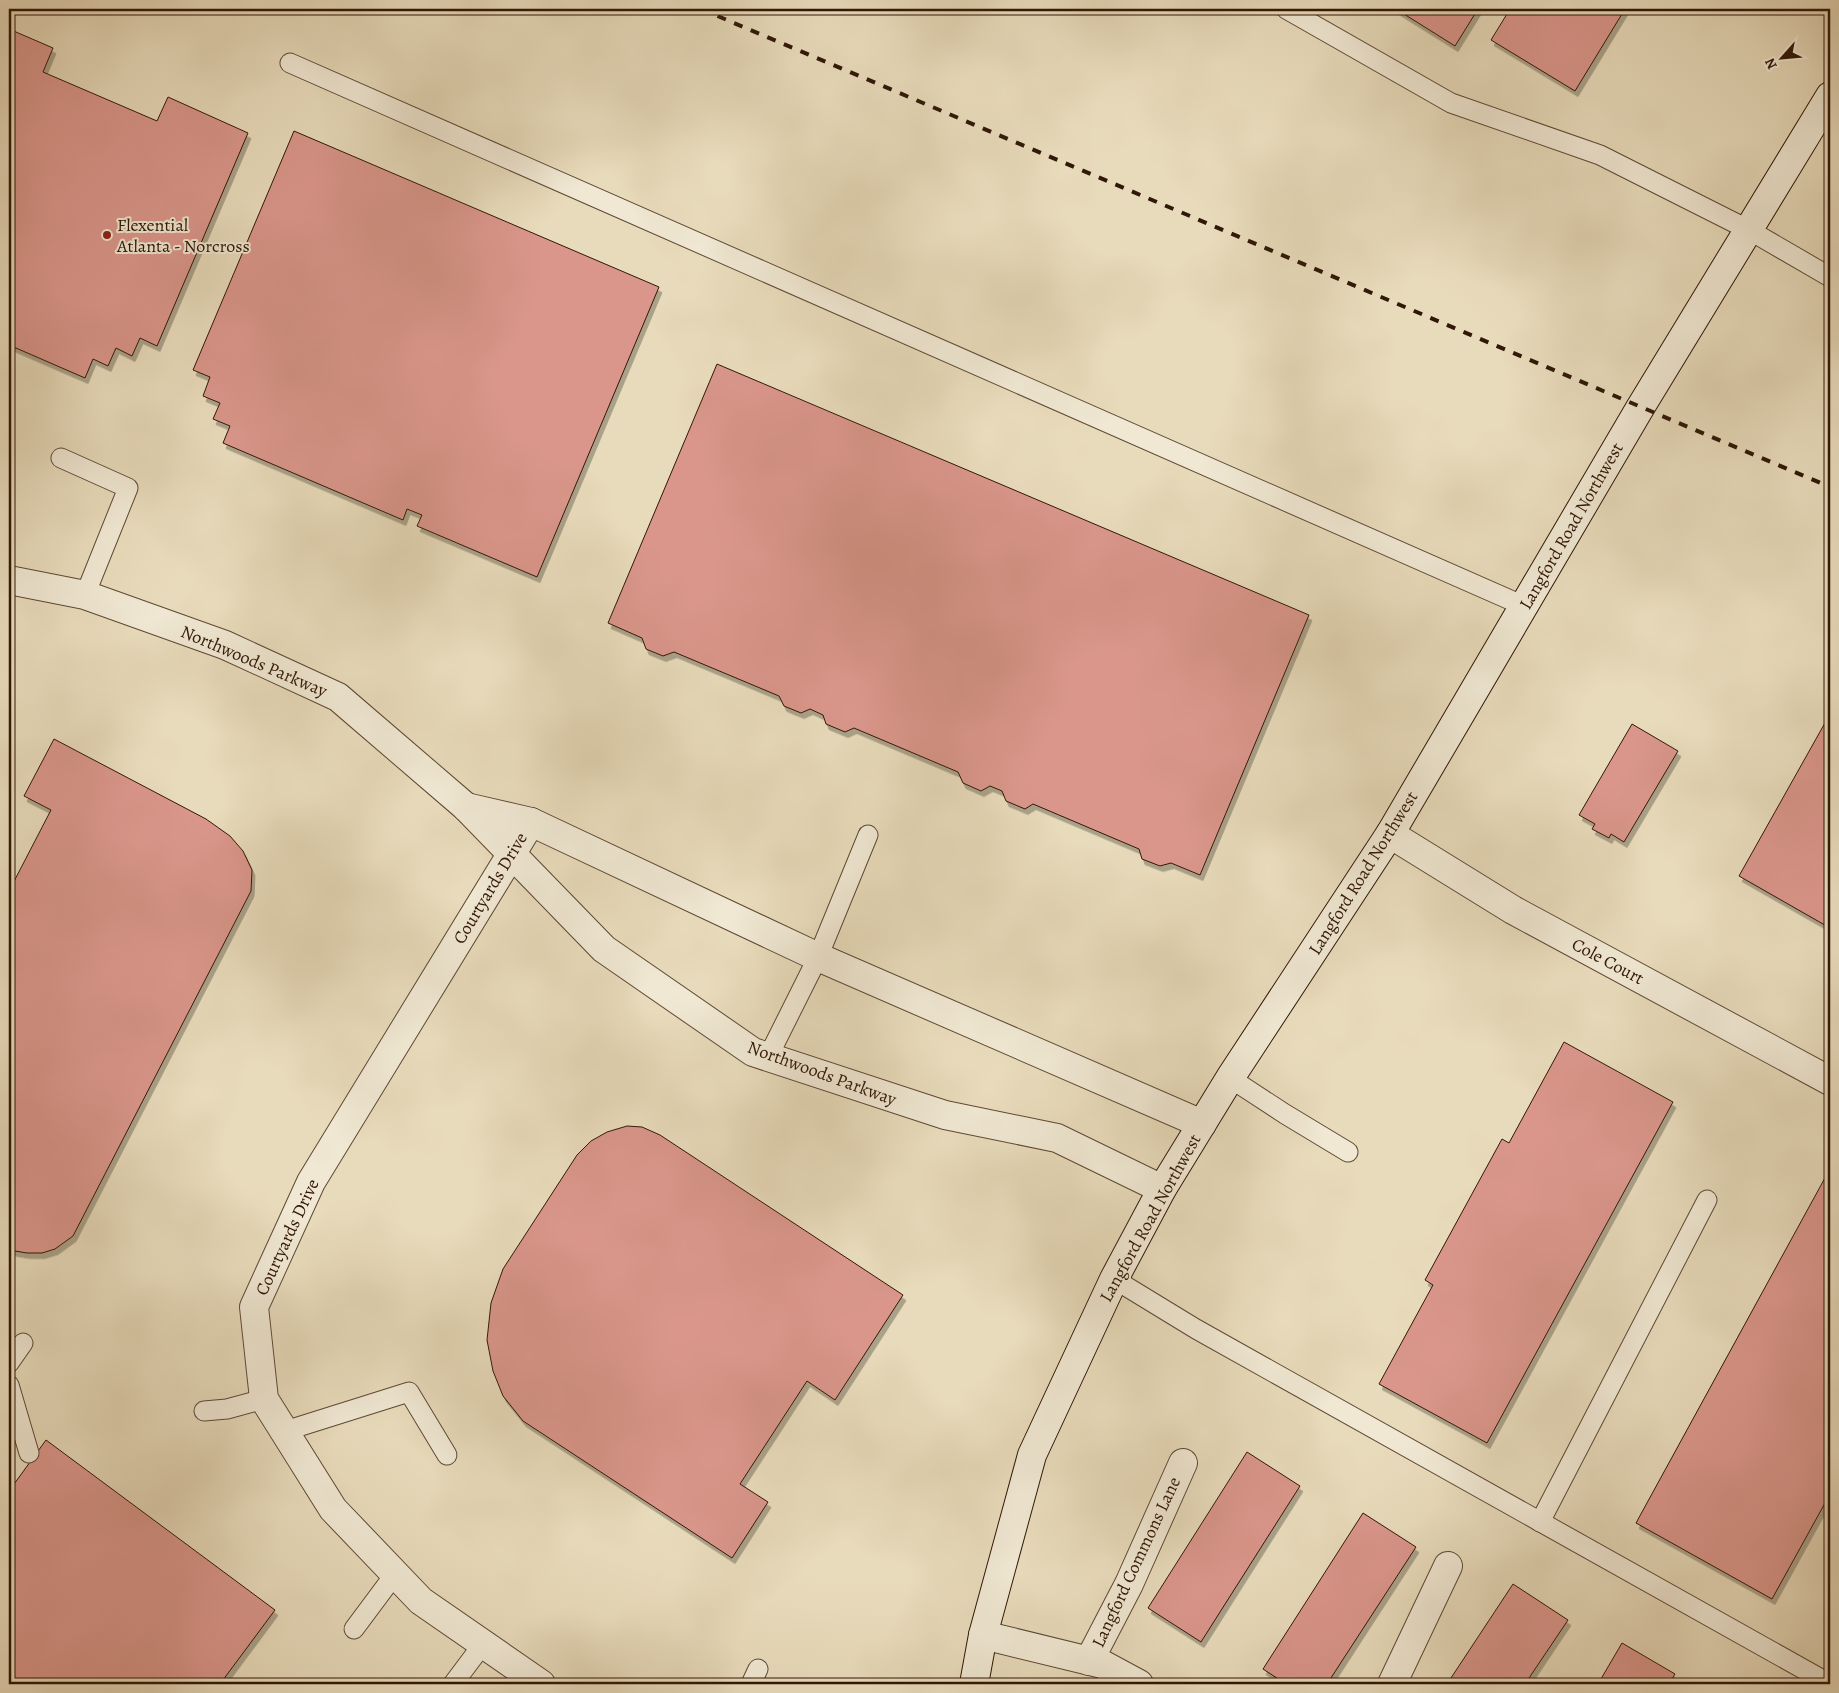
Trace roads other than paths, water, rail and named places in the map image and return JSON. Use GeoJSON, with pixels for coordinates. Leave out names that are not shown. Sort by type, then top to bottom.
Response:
{"type":"FeatureCollection","features":[{"type":"Feature","properties":{"kind":"street","name":"Langford Road Northwest"},"geometry":{"type":"LineString","coordinates":[[974,1684],[983,1635],[1032,1455],[1114,1280],[1162,1189],[1230,1078],[1390,834],[1640,408],[1830,96]]}},
{"type":"Feature","properties":{"kind":"street","name":"Northwoods Parkway"},"geometry":{"type":"LineString","coordinates":[[9,580],[85,595],[225,645],[338,697],[466,807],[604,949],[753,1052],[945,1115],[1057,1138],[1162,1189]]}},
{"type":"Feature","properties":{"kind":"street","name":"Northwoods Parkway"},"geometry":{"type":"LineString","coordinates":[[466,807],[531,822],[818,957],[1202,1124]]}},
{"type":"Feature","properties":{"kind":"street","name":"Courtyards Drive"},"geometry":{"type":"LineString","coordinates":[[531,822],[311,1182],[254,1306],[264,1399],[333,1509],[421,1601],[541,1684]]}},
{"type":"Feature","properties":{"kind":"street","name":"Cole Court"},"geometry":{"type":"LineString","coordinates":[[1390,834],[1513,910],[1830,1081]]}},
{"type":"Feature","properties":{"kind":"street","name":"Langford Commons Lane"},"geometry":{"type":"LineString","coordinates":[[1089,1661],[1129,1584],[1183,1463]]}},
{"type":"Feature","properties":{"kind":"street"},"geometry":{"type":"LineString","coordinates":[[1392,1684],[1448,1566]]}},
{"type":"Feature","properties":{"kind":"street"},"geometry":{"type":"LineString","coordinates":[[983,1635],[1102,1664],[1139,1684]]}},
{"type":"Feature","properties":{"kind":"lane"},"geometry":{"type":"LineString","coordinates":[[1286,9],[1451,103],[1600,155],[1750,230],[1830,277]]}},
{"type":"Feature","properties":{"kind":"lane"},"geometry":{"type":"LineString","coordinates":[[290,63],[1524,606]]}},
{"type":"Feature","properties":{"kind":"lane"},"geometry":{"type":"LineString","coordinates":[[61,458],[128,488],[85,595]]}},
{"type":"Feature","properties":{"kind":"lane"},"geometry":{"type":"LineString","coordinates":[[768,1057],[818,957],[868,835]]}},
{"type":"Feature","properties":{"kind":"lane"},"geometry":{"type":"LineString","coordinates":[[1230,1078],[1348,1152]]}},
{"type":"Feature","properties":{"kind":"lane"},"geometry":{"type":"LineString","coordinates":[[1540,1522],[1707,1200]]}},
{"type":"Feature","properties":{"kind":"lane"},"geometry":{"type":"LineString","coordinates":[[1114,1280],[1196,1329],[1830,1684]]}},
{"type":"Feature","properties":{"kind":"lane"},"geometry":{"type":"LineString","coordinates":[[9,1364],[23,1342]]}},
{"type":"Feature","properties":{"kind":"lane"},"geometry":{"type":"LineString","coordinates":[[9,1385],[29,1452]]}},
{"type":"Feature","properties":{"kind":"lane"},"geometry":{"type":"LineString","coordinates":[[285,1431],[409,1392],[447,1455]]}},
{"type":"Feature","properties":{"kind":"lane"},"geometry":{"type":"LineString","coordinates":[[204,1411],[228,1409],[264,1399]]}},
{"type":"Feature","properties":{"kind":"lane"},"geometry":{"type":"LineString","coordinates":[[354,1629],[395,1574]]}},
{"type":"Feature","properties":{"kind":"lane"},"geometry":{"type":"LineString","coordinates":[[454,1684],[484,1644]]}},
{"type":"Feature","properties":{"kind":"railway"},"geometry":{"type":"LineString","coordinates":[[701,9],[1830,487]]}},
{"type":"Feature","properties":{"kind":"place","name":"Flexential Atlanta - Norcross"},"geometry":{"type":"Point","coordinates":[107,235]}}]}
